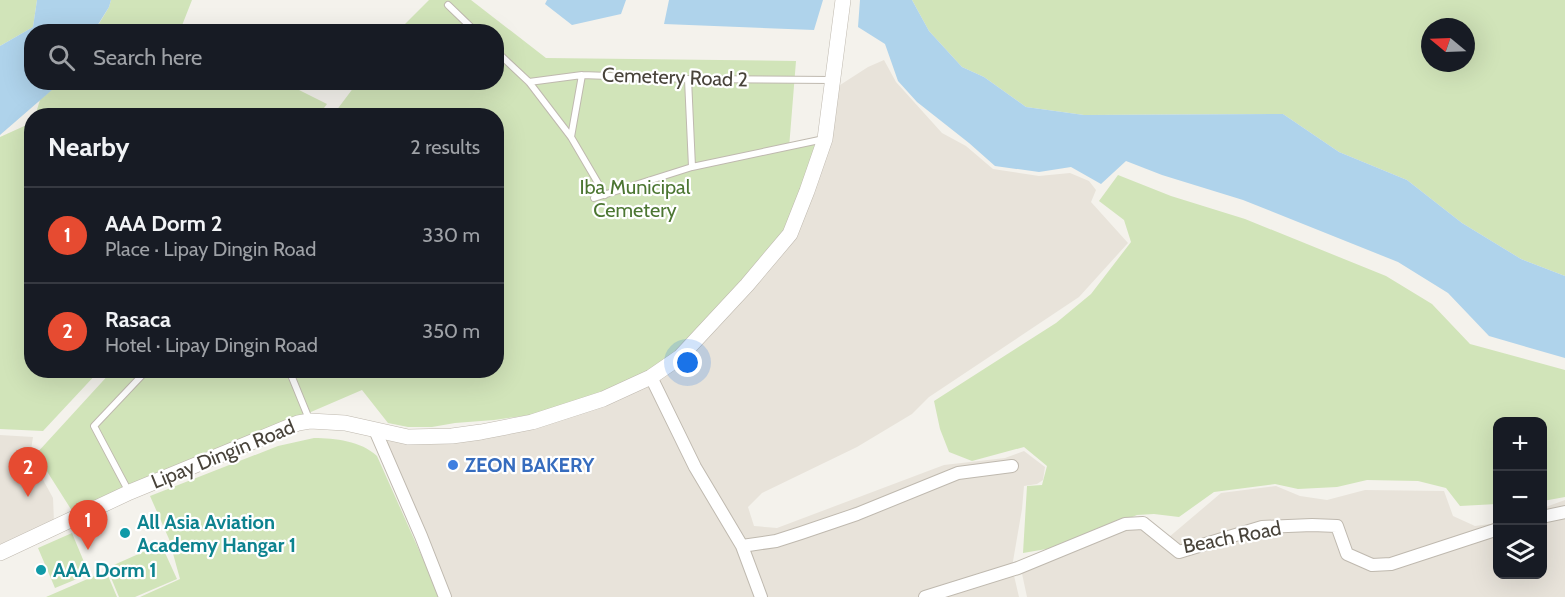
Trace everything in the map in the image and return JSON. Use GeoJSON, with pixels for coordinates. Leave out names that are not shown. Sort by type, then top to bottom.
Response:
{"type":"FeatureCollection","features":[{"type":"Feature","properties":{"kind":"street","name":"Lipay Dingin Road"},"geometry":{"type":"LineString","coordinates":[[0,553],[129,492],[298,423],[310,421],[345,423],[408,437],[452,435],[532,422],[603,399],[651,377],[680,357],[747,285],[790,234],[825,139],[843,0]]}},
{"type":"Feature","properties":{"kind":"street"},"geometry":{"type":"LineString","coordinates":[[651,377],[695,467],[742,546],[761,597]]}},
{"type":"Feature","properties":{"kind":"street"},"geometry":{"type":"LineString","coordinates":[[375,430],[445,597]]}},
{"type":"Feature","properties":{"kind":"street"},"geometry":{"type":"LineString","coordinates":[[742,546],[776,541],[801,533],[857,514],[958,473],[1012,466]]}},
{"type":"Feature","properties":{"kind":"street"},"geometry":{"type":"LineString","coordinates":[[1547,516],[1565,512]]}},
{"type":"Feature","properties":{"kind":"street","name":"Beach Road"},"geometry":{"type":"LineString","coordinates":[[925,597],[1018,568],[1125,524],[1143,523],[1179,552],[1262,527],[1337,526],[1347,554],[1372,565],[1391,564],[1493,530]]}},
{"type":"Feature","properties":{"kind":"lane"},"geometry":{"type":"LineString","coordinates":[[448,5],[468,24]]}},
{"type":"Feature","properties":{"kind":"lane"},"geometry":{"type":"LineString","coordinates":[[504,59],[529,82],[571,137],[605,195]]}},
{"type":"Feature","properties":{"kind":"lane","name":"Cemetery Road 2"},"geometry":{"type":"LineString","coordinates":[[571,137],[582,75],[688,79],[832,80]]}},
{"type":"Feature","properties":{"kind":"lane"},"geometry":{"type":"LineString","coordinates":[[529,82],[582,75]]}},
{"type":"Feature","properties":{"kind":"lane"},"geometry":{"type":"LineString","coordinates":[[688,79],[692,167]]}},
{"type":"Feature","properties":{"kind":"lane"},"geometry":{"type":"LineString","coordinates":[[594,198],[692,167],[825,139]]}},
{"type":"Feature","properties":{"kind":"lane"},"geometry":{"type":"LineString","coordinates":[[129,492],[94,426],[139,378]]}},
{"type":"Feature","properties":{"kind":"lane"},"geometry":{"type":"LineString","coordinates":[[292,378],[310,421]]}},
{"type":"Feature","properties":{"kind":"shaded area"},"geometry":{"type":"Polygon","coordinates":[[[884,60],[896,82],[942,133],[966,146],[993,169],[1039,176],[1070,173],[1089,181],[1096,190],[1091,202],[1128,243],[1079,297],[929,397],[912,414],[857,447],[762,493],[748,507],[754,526],[777,528],[944,465],[1005,458],[1024,451],[1045,467],[1043,480],[1037,484],[1024,486],[1012,567],[1019,597],[445,597],[381,436],[504,433],[791,237],[837,87],[868,67],[884,60]]]}},
{"type":"Feature","properties":{"kind":"shaded area"},"geometry":{"type":"Polygon","coordinates":[[[0,435],[33,437],[30,456],[53,498],[54,522],[0,551],[0,435]]]}},
{"type":"Feature","properties":{"kind":"shaded area"},"geometry":{"type":"Polygon","coordinates":[[[1276,486],[1300,496],[1327,500],[1365,490],[1444,491],[1453,516],[1475,526],[1493,524],[1493,579],[1547,579],[1547,507],[1565,500],[1565,597],[1027,597],[1021,569],[1136,527],[1146,529],[1162,543],[1221,493],[1276,486]]]}},
{"type":"Feature","properties":{"kind":"green space"},"geometry":{"type":"Polygon","coordinates":[[[0,0],[37,0],[33,24],[24,24],[24,32],[0,46],[0,0]]]}},
{"type":"Feature","properties":{"kind":"green space"},"geometry":{"type":"Polygon","coordinates":[[[111,0],[192,0],[183,24],[99,24],[111,0]]]}},
{"type":"Feature","properties":{"kind":"green space","name":"Iba Municipal Cemetery"},"geometry":{"type":"Polygon","coordinates":[[[429,0],[471,0],[502,24],[405,24],[429,0]]]}},
{"type":"Feature","properties":{"kind":"green space"},"geometry":{"type":"Polygon","coordinates":[[[912,0],[1565,0],[1565,276],[1521,259],[1462,223],[1407,180],[1339,152],[1283,114],[1084,115],[1026,107],[984,77],[962,67],[929,31],[912,0]]]}},
{"type":"Feature","properties":{"kind":"green space","name":"Iba Municipal Cemetery"},"geometry":{"type":"Polygon","coordinates":[[[504,26],[546,58],[796,61],[789,148],[818,142],[784,235],[676,355],[602,397],[538,414],[432,427],[408,427],[388,423],[362,390],[74,514],[36,454],[106,378],[504,378],[504,108],[338,108],[352,90],[504,90],[504,26]]]}},
{"type":"Feature","properties":{"kind":"green space"},"geometry":{"type":"Polygon","coordinates":[[[51,90],[299,90],[327,104],[324,108],[38,108],[40,100],[51,90]]]}},
{"type":"Feature","properties":{"kind":"green space"},"geometry":{"type":"Polygon","coordinates":[[[24,126],[24,378],[92,378],[43,431],[0,429],[0,137],[24,126]]]}},
{"type":"Feature","properties":{"kind":"green space"},"geometry":{"type":"Polygon","coordinates":[[[1118,175],[1171,196],[1245,219],[1386,276],[1432,304],[1470,344],[1565,370],[1565,497],[1547,500],[1547,417],[1493,417],[1493,504],[1460,506],[1446,488],[1418,481],[1367,480],[1337,487],[1298,489],[1275,484],[1214,492],[1179,517],[1154,514],[1137,515],[1064,546],[1023,553],[1027,486],[1042,485],[1047,466],[1024,447],[972,461],[949,452],[940,429],[934,401],[1056,323],[1091,294],[1131,242],[1124,220],[1099,201],[1118,175]]]}},
{"type":"Feature","properties":{"kind":"green space"},"geometry":{"type":"Polygon","coordinates":[[[314,438],[356,444],[377,456],[440,597],[140,597],[180,579],[169,539],[150,496],[278,446],[314,438]]]}},
{"type":"Feature","properties":{"kind":"green space"},"geometry":{"type":"Polygon","coordinates":[[[72,533],[89,574],[55,588],[38,548],[72,533]]]}},
{"type":"Feature","properties":{"kind":"green space"},"geometry":{"type":"Polygon","coordinates":[[[161,544],[177,579],[135,597],[119,597],[107,568],[161,544]]]}},
{"type":"Feature","properties":{"kind":"green space"},"geometry":{"type":"Polygon","coordinates":[[[106,571],[117,597],[46,597],[106,571]]]}},
{"type":"Feature","properties":{"kind":"water"},"geometry":{"type":"Polygon","coordinates":[[[37,0],[111,0],[98,24],[33,24],[37,0]]]}},
{"type":"Feature","properties":{"kind":"water"},"geometry":{"type":"Polygon","coordinates":[[[547,0],[626,0],[621,14],[572,25],[545,4],[547,0]]]}},
{"type":"Feature","properties":{"kind":"water"},"geometry":{"type":"Polygon","coordinates":[[[669,0],[823,0],[814,30],[664,24],[669,0]]]}},
{"type":"Feature","properties":{"kind":"water"},"geometry":{"type":"Polygon","coordinates":[[[860,0],[912,0],[929,31],[962,67],[984,77],[1026,107],[1084,115],[1283,114],[1339,152],[1407,180],[1462,223],[1521,259],[1565,276],[1565,358],[1489,336],[1448,293],[1398,262],[1243,200],[1162,175],[1126,161],[1101,184],[1071,167],[1039,172],[995,166],[917,102],[898,81],[885,44],[858,27],[860,0]]]}},
{"type":"Feature","properties":{"kind":"water"},"geometry":{"type":"Polygon","coordinates":[[[24,32],[24,90],[52,90],[31,108],[24,108],[24,114],[0,135],[0,46],[24,32]]]}},
{"type":"Feature","properties":{"kind":"place","name":"ZEON BAKERY"},"geometry":{"type":"Point","coordinates":[453,465]}},
{"type":"Feature","properties":{"kind":"place","name":"Rasaca"},"geometry":{"type":"Point","coordinates":[28,497]}},
{"type":"Feature","properties":{"kind":"place","name":"All Asia Aviation Academy Hangar 1"},"geometry":{"type":"Point","coordinates":[125,533]}},
{"type":"Feature","properties":{"kind":"place","name":"AAA Dorm 2"},"geometry":{"type":"Point","coordinates":[88,550]}},
{"type":"Feature","properties":{"kind":"place","name":"AAA Dorm 1"},"geometry":{"type":"Point","coordinates":[41,570]}}]}
